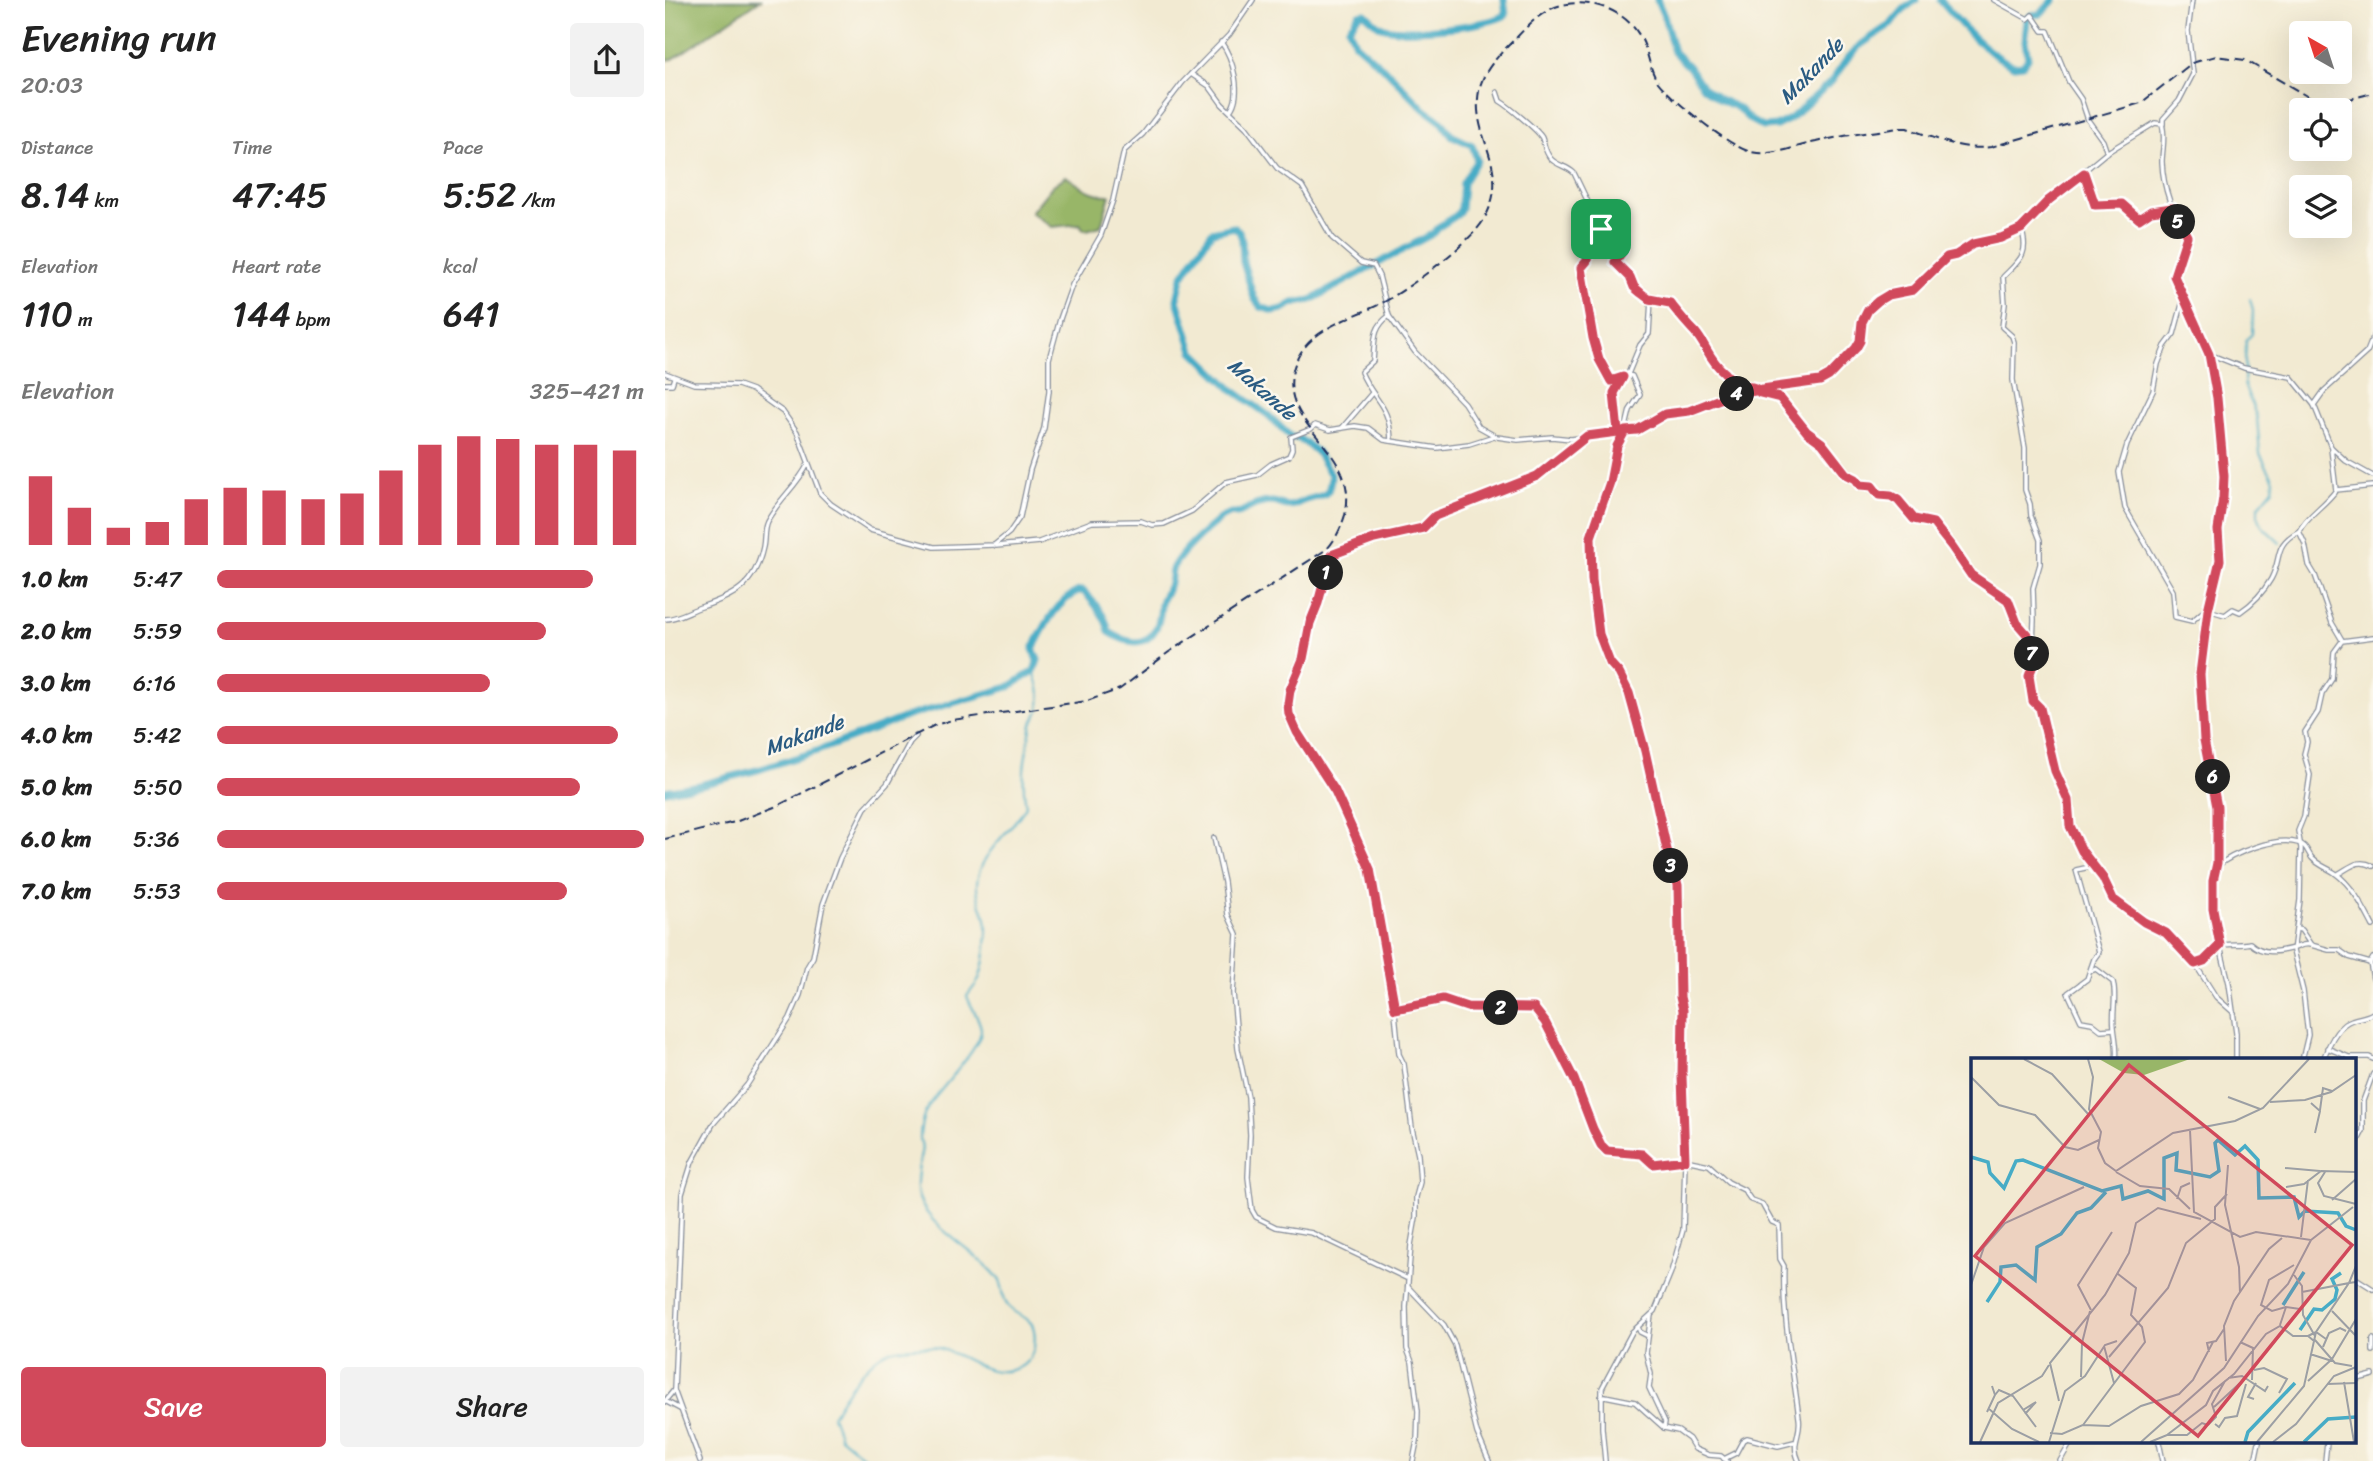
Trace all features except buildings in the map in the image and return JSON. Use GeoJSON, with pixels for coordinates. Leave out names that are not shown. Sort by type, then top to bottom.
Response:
{"type":"FeatureCollection","features":[{"type":"Feature","properties":{"kind":"street"},"geometry":{"type":"LineString","coordinates":[[994,545],[1009,533],[1020,517],[1030,470],[1044,428],[1049,391],[1049,359],[1060,319],[1072,285],[1101,235],[1113,200],[1124,151],[1143,134],[1191,74],[1234,29],[1252,0]]}},
{"type":"Feature","properties":{"kind":"street"},"geometry":{"type":"LineString","coordinates":[[1994,0],[2028,19],[2032,15],[2043,31],[2048,31],[2069,82],[2081,99],[2088,120],[2107,153]]}},
{"type":"Feature","properties":{"kind":"street"},"geometry":{"type":"LineString","coordinates":[[1191,74],[1209,86],[1218,101],[1246,127],[1277,168],[1304,188],[1332,238],[1360,263],[1374,266],[1379,276],[1388,316],[1415,352],[1464,403],[1479,427],[1494,436],[1518,440],[1587,436],[1637,430],[1665,414],[1689,411],[1730,395],[1826,379],[1856,348],[1860,341],[1862,322],[1868,310],[1878,301],[1888,295],[1913,290],[1947,257],[1956,255],[1973,244],[2001,238],[2021,229],[2049,200],[2107,153],[2163,119],[2179,101],[2193,74],[2188,31],[2192,0]]}},
{"type":"Feature","properties":{"kind":"street"},"geometry":{"type":"LineString","coordinates":[[1221,42],[1231,58],[1234,74],[1235,102],[1230,111]]}},
{"type":"Feature","properties":{"kind":"street"},"geometry":{"type":"LineString","coordinates":[[1497,92],[1500,101],[1508,105],[1541,136],[1549,157],[1559,166],[1568,167],[1574,173],[1601,229],[1622,252],[1615,263],[1630,277],[1634,287],[1651,299],[1670,303],[1695,332],[1713,362],[1739,385],[1753,386],[1761,394],[1780,398],[1807,432],[1822,443],[1846,474],[1856,479],[1860,485],[1868,484],[1879,495],[1898,500],[1914,519],[1933,523],[1971,575],[2008,600],[2017,623],[2032,640]]}},
{"type":"Feature","properties":{"kind":"street"},"geometry":{"type":"LineString","coordinates":[[2163,119],[2162,163],[2165,186],[2172,208],[2187,236],[2174,274],[2209,354],[2219,414],[2224,491],[2218,530],[2220,560],[2208,610],[2200,680],[2204,740],[2217,807],[2213,909],[2234,1013],[2236,1058]]}},
{"type":"Feature","properties":{"kind":"street"},"geometry":{"type":"LineString","coordinates":[[2155,123],[2163,126]]}},
{"type":"Feature","properties":{"kind":"street"},"geometry":{"type":"LineString","coordinates":[[2084,173],[2095,205],[2122,204],[2139,219],[2151,211],[2172,208]]}},
{"type":"Feature","properties":{"kind":"street"},"geometry":{"type":"LineString","coordinates":[[1601,229],[1589,244],[1587,261],[1581,268],[1593,338],[1599,359],[1611,381],[1625,376],[1633,377],[1640,395],[1630,410],[1625,431],[1617,446],[1610,482],[1591,537],[1592,580],[1599,634],[1610,663],[1619,673],[1629,693],[1678,885],[1685,1160],[1683,1230],[1671,1272],[1655,1311],[1632,1332],[1602,1388],[1605,1461]]}},
{"type":"Feature","properties":{"kind":"street"},"geometry":{"type":"LineString","coordinates":[[2021,229],[2026,242],[2023,257],[2003,277],[2005,304],[2002,328],[2010,334],[2014,342],[2013,380],[2025,448],[2025,492],[2040,542],[2040,564],[2033,586],[2032,668],[2029,676],[2033,701],[2040,708],[2055,771],[2068,800],[2070,826],[2082,851],[2103,878],[2113,899],[2144,922],[2166,933],[2195,964],[2216,997],[2234,1013]]}},
{"type":"Feature","properties":{"kind":"street"},"geometry":{"type":"LineString","coordinates":[[2184,297],[2174,334],[2165,346],[2158,364],[2153,391],[2127,445],[2119,474],[2125,508],[2173,592],[2175,617],[2192,621],[2199,612],[2208,610],[2225,615],[2234,609],[2240,612],[2250,606],[2272,577],[2281,545],[2299,531],[2305,520],[2327,502],[2336,490],[2330,447],[2314,405],[2291,377],[2243,369],[2209,354]]}},
{"type":"Feature","properties":{"kind":"street"},"geometry":{"type":"LineString","coordinates":[[1618,432],[1614,393],[1631,371],[1632,361],[1649,334],[1651,299]]}},
{"type":"Feature","properties":{"kind":"street"},"geometry":{"type":"LineString","coordinates":[[1388,316],[1380,322],[1376,330],[1373,360],[1361,371],[1372,393],[1388,415],[1391,442]]}},
{"type":"Feature","properties":{"kind":"street"},"geometry":{"type":"LineString","coordinates":[[2314,405],[2324,391],[2367,352],[2373,337]]}},
{"type":"Feature","properties":{"kind":"street"},"geometry":{"type":"LineString","coordinates":[[665,373],[674,378],[701,384],[733,384],[751,390],[788,416],[817,485],[827,501],[870,530],[934,547],[1039,542],[1092,522],[1141,521],[1155,526],[1169,522],[1192,511],[1226,482],[1257,475],[1271,464],[1289,456],[1292,449],[1291,437],[1311,429],[1314,425],[1330,430],[1370,428],[1380,438],[1391,442],[1452,448],[1494,436]]}},
{"type":"Feature","properties":{"kind":"street"},"geometry":{"type":"LineString","coordinates":[[665,384],[672,384],[674,378]]}},
{"type":"Feature","properties":{"kind":"street"},"geometry":{"type":"LineString","coordinates":[[1342,428],[1372,393]]}},
{"type":"Feature","properties":{"kind":"street"},"geometry":{"type":"LineString","coordinates":[[1413,1461],[1418,1411],[1412,1362],[1407,1349],[1406,1307],[1407,1279],[1420,1182],[1418,1155],[1399,1054],[1395,1009],[1370,869],[1335,791],[1297,732],[1289,714],[1290,690],[1303,659],[1310,623],[1329,558],[1334,552],[1374,539],[1423,528],[1435,516],[1533,478],[1587,436]]}},
{"type":"Feature","properties":{"kind":"street"},"geometry":{"type":"LineString","coordinates":[[2330,447],[2346,461],[2373,476]]}},
{"type":"Feature","properties":{"kind":"street"},"geometry":{"type":"LineString","coordinates":[[665,619],[674,619],[683,613],[727,598],[747,583],[761,554],[766,522],[776,505],[799,481],[808,463]]}},
{"type":"Feature","properties":{"kind":"street"},"geometry":{"type":"LineString","coordinates":[[2336,490],[2373,486]]}},
{"type":"Feature","properties":{"kind":"street"},"geometry":{"type":"LineString","coordinates":[[2299,531],[2309,565],[2342,641]]}},
{"type":"Feature","properties":{"kind":"street"},"geometry":{"type":"LineString","coordinates":[[2302,1058],[2308,1035],[2304,991],[2293,948],[2300,900],[2298,831],[2304,816],[2310,775],[2304,754],[2307,742],[2305,732],[2318,712],[2322,694],[2332,678],[2334,652],[2342,641],[2373,637]]}},
{"type":"Feature","properties":{"kind":"street"},"geometry":{"type":"LineString","coordinates":[[700,1461],[674,1390],[681,1203],[687,1176],[713,1125],[747,1085],[790,1018],[813,957],[823,904],[840,858],[865,808],[887,784],[916,736]]}},
{"type":"Feature","properties":{"kind":"street"},"geometry":{"type":"LineString","coordinates":[[1214,838],[1228,915],[1237,933],[1233,993],[1238,1049],[1248,1097],[1248,1177],[1252,1210],[1256,1217],[1276,1227],[1312,1233],[1407,1279]]}},
{"type":"Feature","properties":{"kind":"street"},"geometry":{"type":"LineString","coordinates":[[2216,867],[2228,857],[2283,840],[2300,843],[2306,847],[2313,859],[2338,875],[2356,894],[2373,926]]}},
{"type":"Feature","properties":{"kind":"street"},"geometry":{"type":"LineString","coordinates":[[2338,875],[2354,863],[2373,866]]}},
{"type":"Feature","properties":{"kind":"street"},"geometry":{"type":"LineString","coordinates":[[2094,866],[2077,870],[2099,952],[2087,979],[2068,993],[2081,1021],[2101,1030],[2114,1029]]}},
{"type":"Feature","properties":{"kind":"street"},"geometry":{"type":"LineString","coordinates":[[2296,929],[2301,930],[2311,945]]}},
{"type":"Feature","properties":{"kind":"street"},"geometry":{"type":"LineString","coordinates":[[2195,964],[2204,961],[2220,945],[2250,943],[2265,953],[2305,944],[2339,950],[2349,957],[2370,963]]}},
{"type":"Feature","properties":{"kind":"street"},"geometry":{"type":"LineString","coordinates":[[2373,958],[2370,963],[2373,979]]}},
{"type":"Feature","properties":{"kind":"street"},"geometry":{"type":"LineString","coordinates":[[2091,971],[2101,971],[2113,982],[2116,1058]]}},
{"type":"Feature","properties":{"kind":"street"},"geometry":{"type":"LineString","coordinates":[[1395,1009],[1443,999],[1467,1007],[1534,1008],[1545,1022],[1574,1079],[1593,1129],[1607,1151],[1642,1154],[1653,1164],[1685,1160],[1709,1165],[1728,1182],[1744,1190],[1751,1200],[1762,1204],[1772,1222],[1779,1225],[1783,1310],[1800,1419],[1794,1442],[1799,1461]]}},
{"type":"Feature","properties":{"kind":"street"},"geometry":{"type":"LineString","coordinates":[[2323,1058],[2347,1021],[2373,1013]]}},
{"type":"Feature","properties":{"kind":"street"},"geometry":{"type":"LineString","coordinates":[[2327,1048],[2349,1057],[2372,1057]]}},
{"type":"Feature","properties":{"kind":"street"},"geometry":{"type":"LineString","coordinates":[[2355,1146],[2363,1131],[2363,1101],[2373,1073]]}},
{"type":"Feature","properties":{"kind":"street"},"geometry":{"type":"LineString","coordinates":[[2355,1278],[2373,1289]]}},
{"type":"Feature","properties":{"kind":"street"},"geometry":{"type":"LineString","coordinates":[[1408,1287],[1444,1325],[1455,1345],[1477,1433],[1489,1461]]}},
{"type":"Feature","properties":{"kind":"street"},"geometry":{"type":"LineString","coordinates":[[1651,1315],[1646,1353],[1651,1374],[1649,1388],[1665,1422],[1664,1428]]}},
{"type":"Feature","properties":{"kind":"street"},"geometry":{"type":"LineString","coordinates":[[1638,1327],[1640,1332],[1648,1336]]}},
{"type":"Feature","properties":{"kind":"street"},"geometry":{"type":"LineString","coordinates":[[2372,1342],[2373,1351]]}},
{"type":"Feature","properties":{"kind":"street"},"geometry":{"type":"LineString","coordinates":[[2355,1380],[2373,1375]]}},
{"type":"Feature","properties":{"kind":"street"},"geometry":{"type":"LineString","coordinates":[[674,1390],[665,1401],[681,1410]]}},
{"type":"Feature","properties":{"kind":"street"},"geometry":{"type":"LineString","coordinates":[[1601,1397],[1635,1402],[1664,1428],[1678,1431],[1702,1453],[1721,1456],[1726,1460],[1736,1453],[1747,1438],[1778,1446],[1794,1442]]}},
{"type":"Feature","properties":{"kind":"street"},"geometry":{"type":"LineString","coordinates":[[2063,1460],[2070,1444]]}},
{"type":"Feature","properties":{"kind":"green space"},"geometry":{"type":"Polygon","coordinates":[[[665,0],[760,0],[673,59],[665,60],[665,0]]]}},
{"type":"Feature","properties":{"kind":"green space"},"geometry":{"type":"Polygon","coordinates":[[[1066,176],[1092,192],[1110,195],[1101,226],[1087,230],[1080,224],[1052,227],[1031,212],[1052,186],[1066,176]]]}},
{"type":"Feature","properties":{"kind":"waterway","name":"Makande"},"geometry":{"type":"LineString","coordinates":[[665,791],[761,769],[820,750],[911,715],[1009,687],[1034,671],[1038,660],[1033,649],[1046,624],[1063,602],[1079,591],[1083,591],[1092,600],[1109,632],[1131,642],[1147,638],[1157,625],[1173,567],[1189,546],[1223,516],[1237,514],[1267,502],[1286,506],[1324,495],[1329,489],[1331,475],[1316,451],[1300,439],[1291,437],[1268,415],[1233,390],[1193,351],[1177,300],[1182,277],[1212,232],[1234,227],[1242,239],[1243,262],[1254,298],[1261,307],[1273,311],[1283,309],[1293,303],[1311,300],[1434,233],[1457,215],[1461,208],[1463,183],[1477,160],[1472,145],[1451,135],[1443,123],[1424,109],[1355,43],[1349,28],[1359,14],[1365,13],[1380,26],[1392,29],[1425,30],[1481,23],[1506,15],[1504,0]]}},
{"type":"Feature","properties":{"kind":"waterway","name":"Makande"},"geometry":{"type":"LineString","coordinates":[[1657,0],[1674,52],[1703,87],[1763,127],[1776,126],[1790,119],[1832,81],[1859,46],[1891,24],[1916,0]]}},
{"type":"Feature","properties":{"kind":"waterway","name":"Makande"},"geometry":{"type":"LineString","coordinates":[[1940,0],[1983,45],[2014,66],[2023,65],[2028,58],[2025,41],[2027,19],[2040,14],[2054,0]]}},
{"type":"Feature","properties":{"kind":"waterway"},"geometry":{"type":"LineString","coordinates":[[2250,299],[2253,310],[2252,334],[2246,340],[2244,384],[2257,418],[2260,454],[2274,480],[2273,489],[2258,507],[2258,515],[2262,526],[2280,543]]}},
{"type":"Feature","properties":{"kind":"waterway"},"geometry":{"type":"LineString","coordinates":[[869,1461],[840,1437],[832,1416],[857,1378],[874,1360],[891,1350],[934,1347],[985,1368],[1006,1371],[1024,1365],[1034,1348],[1033,1325],[1008,1306],[1000,1281],[988,1267],[929,1215],[917,1190],[922,1149],[920,1138],[925,1114],[974,1047],[981,1030],[967,996],[980,977],[986,942],[987,925],[978,897],[977,883],[979,872],[990,852],[1026,806],[1025,765],[1032,724],[1040,700],[1034,671]]}},
{"type":"Feature","properties":{"kind":"railway"},"geometry":{"type":"LineString","coordinates":[[665,839],[735,822],[777,806],[935,725],[952,720],[1087,701],[1120,689],[1169,652],[1327,549],[1336,537],[1345,515],[1347,493],[1342,474],[1333,457],[1309,427],[1292,394],[1292,375],[1297,359],[1316,336],[1408,287],[1476,231],[1491,202],[1494,186],[1493,170],[1480,124],[1478,108],[1481,83],[1489,68],[1505,49],[1533,21],[1552,8],[1567,4],[1589,4],[1620,15],[1636,30],[1655,77],[1665,90],[1730,142],[1742,149],[1759,153],[1899,128],[1907,128],[1959,145],[1991,147],[2141,103],[2192,63],[2216,56],[2245,60],[2310,98],[2323,101],[2346,100],[2373,93]]}},
{"type":"Feature","properties":{"kind":"route"},"geometry":{"type":"LineString","coordinates":[[1601,229],[1589,244],[1587,261],[1581,268],[1584,276],[1582,283],[1599,359],[1611,381],[1623,377],[1614,393],[1618,432],[1587,436],[1537,476],[1435,516],[1423,528],[1374,539],[1334,552],[1328,562],[1323,587],[1310,623],[1303,659],[1290,690],[1288,704],[1292,722],[1335,791],[1370,869],[1395,1009],[1443,999],[1467,1007],[1534,1008],[1545,1022],[1574,1079],[1601,1145],[1607,1151],[1642,1154],[1653,1164],[1685,1160],[1678,885],[1629,693],[1619,673],[1610,663],[1599,634],[1592,580],[1591,537],[1610,482],[1617,446],[1625,431],[1637,430],[1665,414],[1689,411],[1730,395],[1758,391],[1760,389],[1775,388],[1785,384],[1814,383],[1826,379],[1856,348],[1860,341],[1862,322],[1874,304],[1888,295],[1915,289],[1947,257],[1956,255],[1973,244],[2001,238],[2021,229],[2049,200],[2084,173],[2095,205],[2122,204],[2139,219],[2151,211],[2172,208],[2187,236],[2174,276],[2209,354],[2217,398],[2224,476],[2218,530],[2220,560],[2208,610],[2200,680],[2204,740],[2213,775],[2217,807],[2217,863],[2213,881],[2213,909],[2220,945],[2204,961],[2195,964],[2166,933],[2144,922],[2113,899],[2103,878],[2082,851],[2070,826],[2068,800],[2055,771],[2040,708],[2033,701],[2029,676],[2032,671],[2032,640],[2017,623],[2008,600],[1971,575],[1933,523],[1914,519],[1898,500],[1891,496],[1883,497],[1877,494],[1872,486],[1860,485],[1856,479],[1846,474],[1825,446],[1807,432],[1780,398],[1760,393],[1758,392],[1758,391],[1757,389],[1753,386],[1739,385],[1721,370],[1695,332],[1670,303],[1649,299],[1634,287],[1630,277],[1615,262],[1622,252],[1601,229]]}}]}
